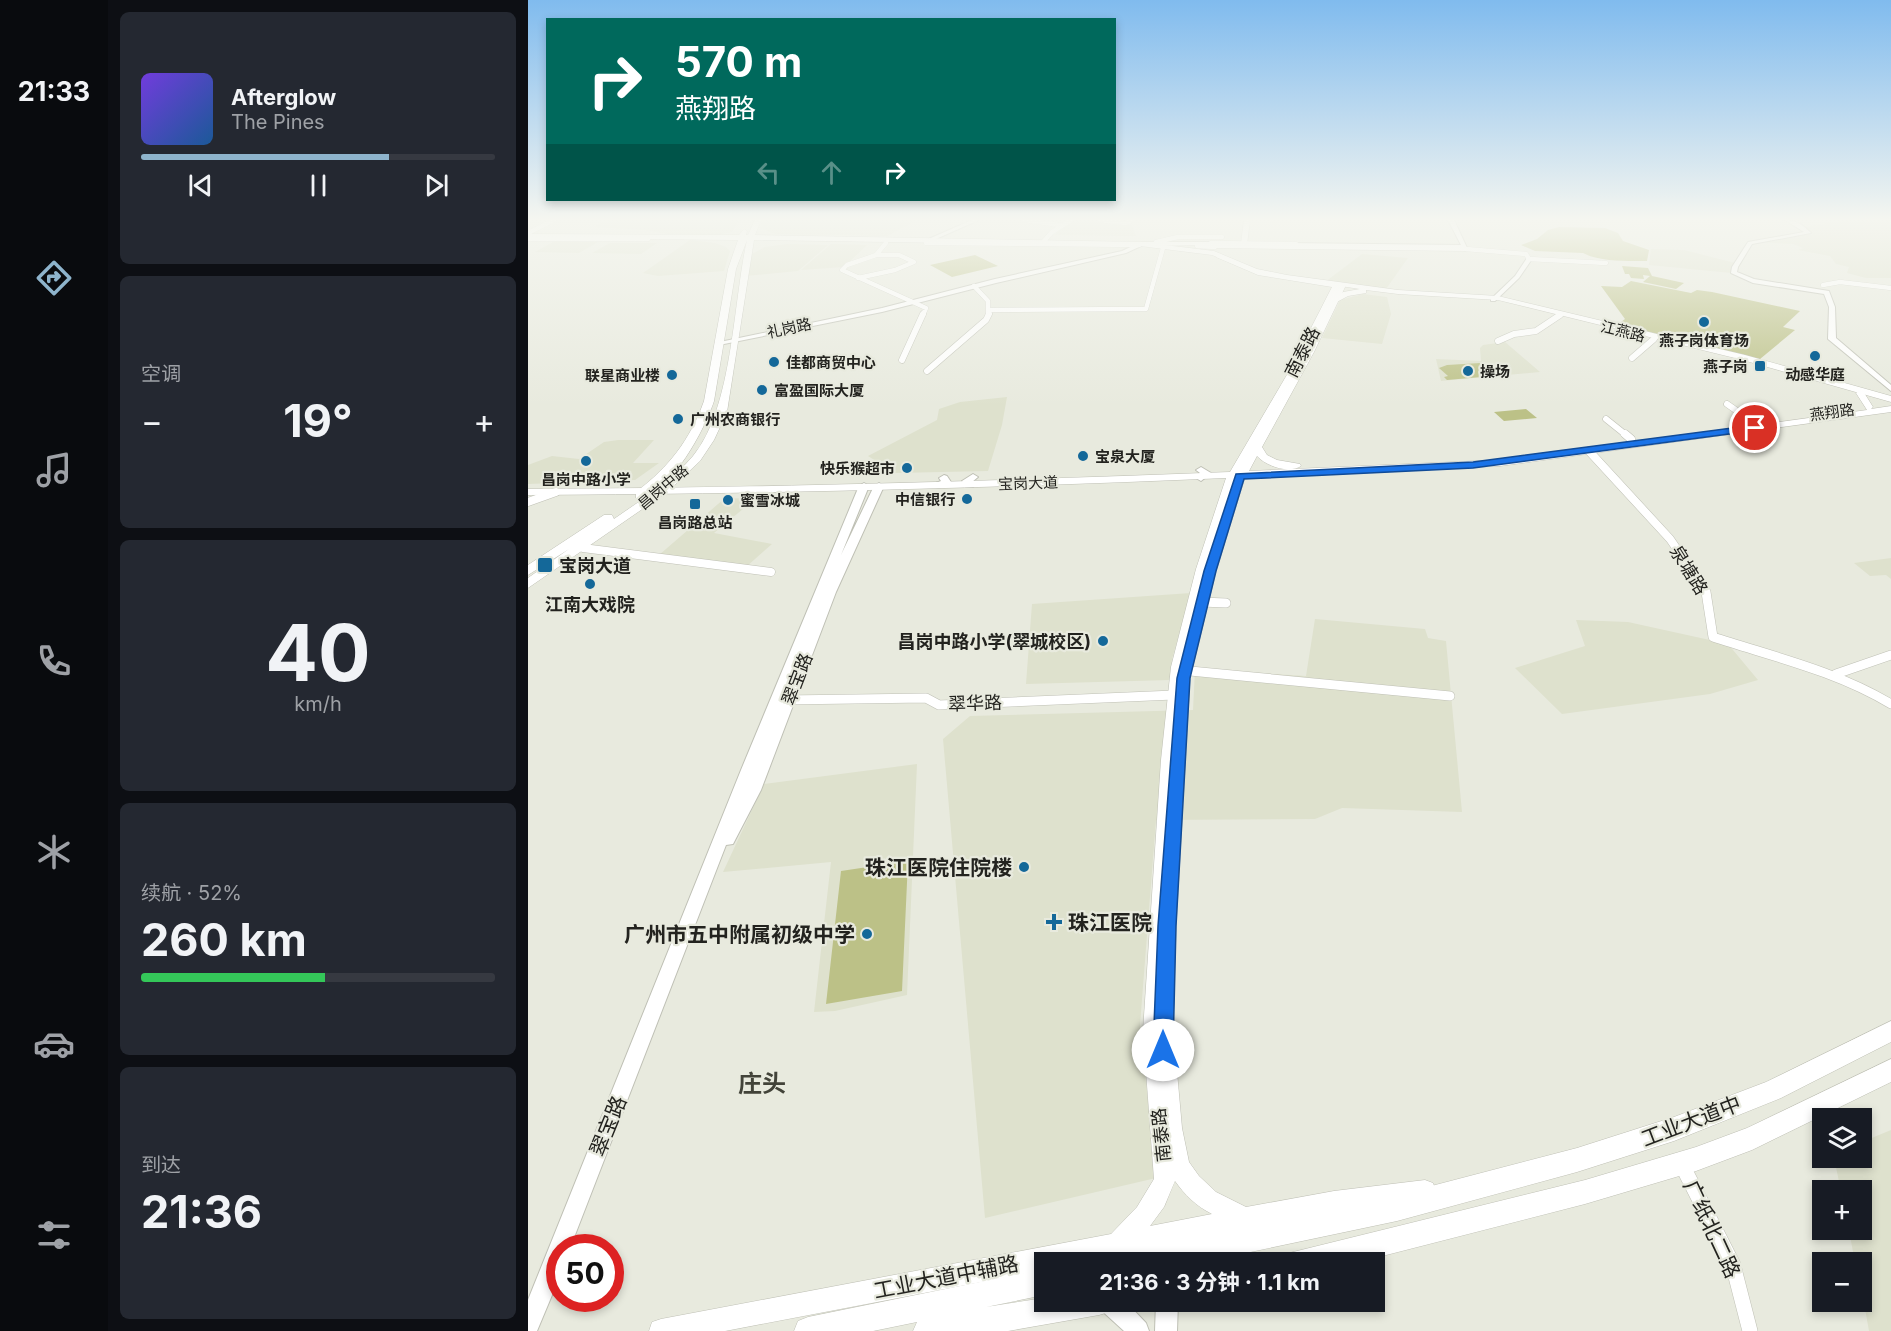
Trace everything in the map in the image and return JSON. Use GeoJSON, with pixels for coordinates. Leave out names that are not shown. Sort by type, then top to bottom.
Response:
{"type":"FeatureCollection","features":[{"type":"Feature","properties":{"kind":"main road","name":"昌岗中路"},"geometry":{"type":"LineString","coordinates":[[528,571],[659,487],[681,459],[696,435],[710,400],[727,282]]}},
{"type":"Feature","properties":{"kind":"main road","name":"昌岗中路"},"geometry":{"type":"LineString","coordinates":[[528,584],[582,548],[696,459],[719,418],[734,347],[743,282]]}},
{"type":"Feature","properties":{"kind":"main road","name":"江燕路"},"geometry":{"type":"LineString","coordinates":[[1314,282],[1398,292],[1495,298],[1742,357],[1891,401]]}},
{"type":"Feature","properties":{"kind":"main road","name":"江燕路"},"geometry":{"type":"LineString","coordinates":[[1317,282],[1371,291],[1495,298],[1764,365],[1891,401]]}},
{"type":"Feature","properties":{"kind":"main road","name":"南泰路"},"geometry":{"type":"LineString","coordinates":[[1116,1245],[1144,1219],[1157,1199],[1165,1179],[1153,1031],[1174,694],[1238,473],[1257,447],[1310,352],[1340,286]]}},
{"type":"Feature","properties":{"kind":"main road","name":"南泰路"},"geometry":{"type":"LineString","coordinates":[[1244,1218],[1208,1200],[1179,1167],[1175,1155],[1167,1087],[1163,1050],[1164,988],[1181,670],[1196,591],[1225,497],[1340,286]]}},
{"type":"Feature","properties":{"kind":"main road"},"geometry":{"type":"LineString","coordinates":[[1335,300],[1351,293],[1371,291]]}},
{"type":"Feature","properties":{"kind":"main road"},"geometry":{"type":"LineString","coordinates":[[717,354],[734,347]]}},
{"type":"Feature","properties":{"kind":"main road"},"geometry":{"type":"LineString","coordinates":[[1860,393],[1872,409]]}},
{"type":"Feature","properties":{"kind":"main road","name":"燕翔路"},"geometry":{"type":"LineString","coordinates":[[1238,473],[1473,465],[1589,451],[1872,409],[1891,401]]}},
{"type":"Feature","properties":{"kind":"main road","name":"燕翔路"},"geometry":{"type":"LineString","coordinates":[[1277,471],[1296,466],[1490,458],[1754,423],[1872,409],[1891,409]]}},
{"type":"Feature","properties":{"kind":"main road"},"geometry":{"type":"LineString","coordinates":[[1257,447],[1262,456],[1270,462],[1296,466]]}},
{"type":"Feature","properties":{"kind":"main road","name":"宝岗大道"},"geometry":{"type":"LineString","coordinates":[[528,492],[1238,473]]}},
{"type":"Feature","properties":{"kind":"main road","name":"宝岗大道"},"geometry":{"type":"LineString","coordinates":[[971,481],[1172,478],[1201,474]]}},
{"type":"Feature","properties":{"kind":"main road"},"geometry":{"type":"LineString","coordinates":[[1172,478],[1215,485],[1225,497]]}},
{"type":"Feature","properties":{"kind":"main road","name":"宝岗大道"},"geometry":{"type":"LineString","coordinates":[[528,486],[879,486],[941,482]]}},
{"type":"Feature","properties":{"kind":"main road","name":"工业大道中"},"geometry":{"type":"LineString","coordinates":[[1188,1252],[1397,1208],[1577,1160],[1674,1129],[1773,1090],[1891,1031]]}},
{"type":"Feature","properties":{"kind":"main road"},"geometry":{"type":"LineString","coordinates":[[1345,1252],[1585,1192],[1680,1163],[1752,1138],[1891,1070]]}},
{"type":"Feature","properties":{"kind":"main road","name":"工业大道中辅路"},"geometry":{"type":"LineString","coordinates":[[661,1331],[1116,1245],[1244,1218],[1360,1198],[1480,1185]]}},
{"type":"Feature","properties":{"kind":"main road"},"geometry":{"type":"LineString","coordinates":[[808,1331],[1034,1284]]}},
{"type":"Feature","properties":{"kind":"main road"},"geometry":{"type":"LineString","coordinates":[[927,1331],[1036,1312]]}},
{"type":"Feature","properties":{"kind":"main road"},"geometry":{"type":"LineString","coordinates":[[981,1331],[1018,1315]]}},
{"type":"Feature","properties":{"kind":"street"},"geometry":{"type":"LineString","coordinates":[[868,282],[926,308],[902,360]]}},
{"type":"Feature","properties":{"kind":"street","name":"礼岗路"},"geometry":{"type":"LineString","coordinates":[[719,343],[734,347],[991,282]]}},
{"type":"Feature","properties":{"kind":"street"},"geometry":{"type":"LineString","coordinates":[[991,310],[1146,309],[1151,282]]}},
{"type":"Feature","properties":{"kind":"street"},"geometry":{"type":"LineString","coordinates":[[1495,298],[1511,282]]}},
{"type":"Feature","properties":{"kind":"street"},"geometry":{"type":"LineString","coordinates":[[1764,282],[1825,288],[1840,282]]}},
{"type":"Feature","properties":{"kind":"street"},"geometry":{"type":"LineString","coordinates":[[1841,282],[1891,288]]}},
{"type":"Feature","properties":{"kind":"street"},"geometry":{"type":"LineString","coordinates":[[927,371],[986,320],[991,310],[989,300],[974,286]]}},
{"type":"Feature","properties":{"kind":"street"},"geometry":{"type":"LineString","coordinates":[[1825,288],[1832,307],[1830,336],[1891,389]]}},
{"type":"Feature","properties":{"kind":"street"},"geometry":{"type":"LineString","coordinates":[[1498,341],[1514,334],[1536,331],[1560,315]]}},
{"type":"Feature","properties":{"kind":"street"},"geometry":{"type":"LineString","coordinates":[[1632,358],[1654,339]]}},
{"type":"Feature","properties":{"kind":"street"},"geometry":{"type":"LineString","coordinates":[[1727,405],[1754,423]]}},
{"type":"Feature","properties":{"kind":"street"},"geometry":{"type":"LineString","coordinates":[[1606,419],[1631,439]]}},
{"type":"Feature","properties":{"kind":"street","name":"泉塘路"},"geometry":{"type":"LineString","coordinates":[[1589,451],[1670,539],[1706,592],[1713,637],[1836,675],[1867,688],[1891,704]]}},
{"type":"Feature","properties":{"kind":"street","name":"翠宝路"},"geometry":{"type":"LineString","coordinates":[[566,1234],[710,870],[752,794],[783,701],[864,486]]}},
{"type":"Feature","properties":{"kind":"street","name":"翠宝路"},"geometry":{"type":"LineString","coordinates":[[783,701],[866,510],[879,486]]}},
{"type":"Feature","properties":{"kind":"street"},"geometry":{"type":"LineString","coordinates":[[528,502],[556,492]]}},
{"type":"Feature","properties":{"kind":"street"},"geometry":{"type":"LineString","coordinates":[[582,548],[771,573]]}},
{"type":"Feature","properties":{"kind":"street"},"geometry":{"type":"LineString","coordinates":[[1202,602],[1226,603]]}},
{"type":"Feature","properties":{"kind":"street"},"geometry":{"type":"LineString","coordinates":[[1836,675],[1891,655]]}},
{"type":"Feature","properties":{"kind":"street"},"geometry":{"type":"LineString","coordinates":[[1181,670],[1450,696]]}},
{"type":"Feature","properties":{"kind":"street","name":"翠华路"},"geometry":{"type":"LineString","coordinates":[[783,701],[926,698],[939,705],[1174,694]]}},
{"type":"Feature","properties":{"kind":"street","name":"广纸北二路"},"geometry":{"type":"LineString","coordinates":[[1680,1163],[1733,1265],[1750,1331]]}},
{"type":"Feature","properties":{"kind":"street","name":"翠宝路"},"geometry":{"type":"LineString","coordinates":[[528,1326],[546,1283]]}},
{"type":"Feature","properties":{"kind":"street"},"geometry":{"type":"LineString","coordinates":[[1121,1312],[1138,1331]]}},
{"type":"Feature","properties":{"kind":"street"},"geometry":{"type":"LineString","coordinates":[[1166,1331],[1167,1312]]}},
{"type":"Feature","properties":{"kind":"shaded area"},"geometry":{"type":"Polygon","coordinates":[[[1326,282],[1391,282],[1386,289],[1326,282]]]}},
{"type":"Feature","properties":{"kind":"shaded area"},"geometry":{"type":"Polygon","coordinates":[[[1363,294],[1387,297],[1391,314],[1382,344],[1322,338],[1340,300],[1363,294]]]}},
{"type":"Feature","properties":{"kind":"shaded area"},"geometry":{"type":"Polygon","coordinates":[[[1505,342],[1540,372],[1441,381],[1436,359],[1481,361],[1480,348],[1483,345],[1505,342]]]}},
{"type":"Feature","properties":{"kind":"shaded area"},"geometry":{"type":"Polygon","coordinates":[[[1007,397],[1002,425],[988,471],[895,473],[868,456],[937,420],[939,409],[960,402],[1007,397]]]}},
{"type":"Feature","properties":{"kind":"shaded area","name":"昌岗中路小学"},"geometry":{"type":"Polygon","coordinates":[[[654,440],[633,463],[659,463],[635,480],[528,484],[528,465],[552,456],[579,459],[604,442],[654,440]]]}},
{"type":"Feature","properties":{"kind":"shaded area"},"geometry":{"type":"Polygon","coordinates":[[[725,498],[755,499],[714,533],[772,544],[746,567],[659,555],[725,498]]]}},
{"type":"Feature","properties":{"kind":"shaded area"},"geometry":{"type":"Polygon","coordinates":[[[1891,558],[1891,579],[1886,575],[1870,576],[1854,563],[1891,558]]]}},
{"type":"Feature","properties":{"kind":"shaded area","name":"昌岗中路小学(翠城校区)"},"geometry":{"type":"Polygon","coordinates":[[[1191,593],[1172,659],[1170,680],[1026,684],[1032,604],[1191,593]]]}},
{"type":"Feature","properties":{"kind":"shaded area","name":"珠江医院"},"geometry":{"type":"Polygon","coordinates":[[[1315,619],[1425,629],[1428,638],[1446,641],[1462,812],[1342,808],[1315,819],[1156,820],[1140,1025],[1156,1178],[985,1218],[943,739],[970,716],[1193,710],[1195,669],[1306,676],[1315,619]]]}},
{"type":"Feature","properties":{"kind":"shaded area"},"geometry":{"type":"Polygon","coordinates":[[[1576,620],[1628,622],[1728,644],[1758,680],[1710,694],[1562,714],[1515,668],[1585,646],[1576,620]]]}},
{"type":"Feature","properties":{"kind":"shaded area","name":"广州市五中附属初级中学"},"geometry":{"type":"Polygon","coordinates":[[[917,764],[907,995],[835,1011],[814,1012],[831,862],[723,872],[764,784],[917,764]]]}},
{"type":"Feature","properties":{"kind":"shaded area"},"geometry":{"type":"Polygon","coordinates":[[[1891,1130],[1891,1331],[1869,1331],[1866,1312],[1872,1312],[1872,1252],[1853,1252],[1851,1240],[1872,1240],[1872,1180],[1839,1180],[1836,1168],[1872,1168],[1872,1138],[1891,1130]]]}},
{"type":"Feature","properties":{"kind":"green space","name":"燕子岗体育场"},"geometry":{"type":"Polygon","coordinates":[[[1629,282],[1637,282],[1691,293],[1697,290],[1712,292],[1800,311],[1783,327],[1795,330],[1760,359],[1617,325],[1625,319],[1601,286],[1622,287],[1629,282]]]}},
{"type":"Feature","properties":{"kind":"green space"},"geometry":{"type":"Polygon","coordinates":[[[1644,282],[1684,283],[1676,289],[1644,282]]]}},
{"type":"Feature","properties":{"kind":"green space","name":"操场"},"geometry":{"type":"Polygon","coordinates":[[[1480,363],[1496,369],[1495,373],[1504,375],[1447,380],[1444,377],[1448,376],[1439,368],[1447,365],[1480,363]]]}},
{"type":"Feature","properties":{"kind":"green space"},"geometry":{"type":"Polygon","coordinates":[[[1526,409],[1537,418],[1504,421],[1494,412],[1526,409]]]}},
{"type":"Feature","properties":{"kind":"green space"},"geometry":{"type":"Polygon","coordinates":[[[908,861],[902,991],[826,1004],[841,871],[908,861]]]}},
{"type":"Feature","properties":{"kind":"place","name":"燕子岗体育场"},"geometry":{"type":"Point","coordinates":[1704,322]}},
{"type":"Feature","properties":{"kind":"place","name":"动感华庭"},"geometry":{"type":"Point","coordinates":[1815,356]}},
{"type":"Feature","properties":{"kind":"place","name":"佳都商贸中心"},"geometry":{"type":"Point","coordinates":[774,362]}},
{"type":"Feature","properties":{"kind":"place","name":"燕子岗"},"geometry":{"type":"Point","coordinates":[1760,366]}},
{"type":"Feature","properties":{"kind":"place","name":"操场"},"geometry":{"type":"Point","coordinates":[1468,371]}},
{"type":"Feature","properties":{"kind":"place","name":"联星商业楼"},"geometry":{"type":"Point","coordinates":[672,375]}},
{"type":"Feature","properties":{"kind":"place","name":"富盈国际大厦"},"geometry":{"type":"Point","coordinates":[762,390]}},
{"type":"Feature","properties":{"kind":"place","name":"广州农商银行"},"geometry":{"type":"Point","coordinates":[678,419]}},
{"type":"Feature","properties":{"kind":"place","name":"宝泉大厦"},"geometry":{"type":"Point","coordinates":[1083,456]}},
{"type":"Feature","properties":{"kind":"place","name":"昌岗中路小学"},"geometry":{"type":"Point","coordinates":[586,461]}},
{"type":"Feature","properties":{"kind":"place","name":"快乐猴超市"},"geometry":{"type":"Point","coordinates":[907,468]}},
{"type":"Feature","properties":{"kind":"place","name":"中信银行"},"geometry":{"type":"Point","coordinates":[967,499]}},
{"type":"Feature","properties":{"kind":"place","name":"蜜雪冰城"},"geometry":{"type":"Point","coordinates":[728,500]}},
{"type":"Feature","properties":{"kind":"place","name":"昌岗路总站"},"geometry":{"type":"Point","coordinates":[695,504]}},
{"type":"Feature","properties":{"kind":"place","name":"宝岗大道"},"geometry":{"type":"Point","coordinates":[545,565]}},
{"type":"Feature","properties":{"kind":"place","name":"江南大戏院"},"geometry":{"type":"Point","coordinates":[590,584]}},
{"type":"Feature","properties":{"kind":"place","name":"昌岗中路小学(翠城校区)"},"geometry":{"type":"Point","coordinates":[1103,641]}},
{"type":"Feature","properties":{"kind":"place","name":"珠江医院住院楼"},"geometry":{"type":"Point","coordinates":[1024,867]}},
{"type":"Feature","properties":{"kind":"place","name":"珠江医院"},"geometry":{"type":"Point","coordinates":[1054,922]}},
{"type":"Feature","properties":{"kind":"place","name":"广州市五中附属初级中学"},"geometry":{"type":"Point","coordinates":[867,934]}},
{"type":"Feature","properties":{"kind":"district","name":"庄头"},"geometry":{"type":"Point","coordinates":[762,1083]}},
{"type":"Feature","properties":{"kind":"route"},"geometry":{"type":"LineString","coordinates":[[1163,1050],[1167,926],[1184,678],[1195,624],[1227,512],[1240,476],[1500,463],[1755,428]]}}]}
